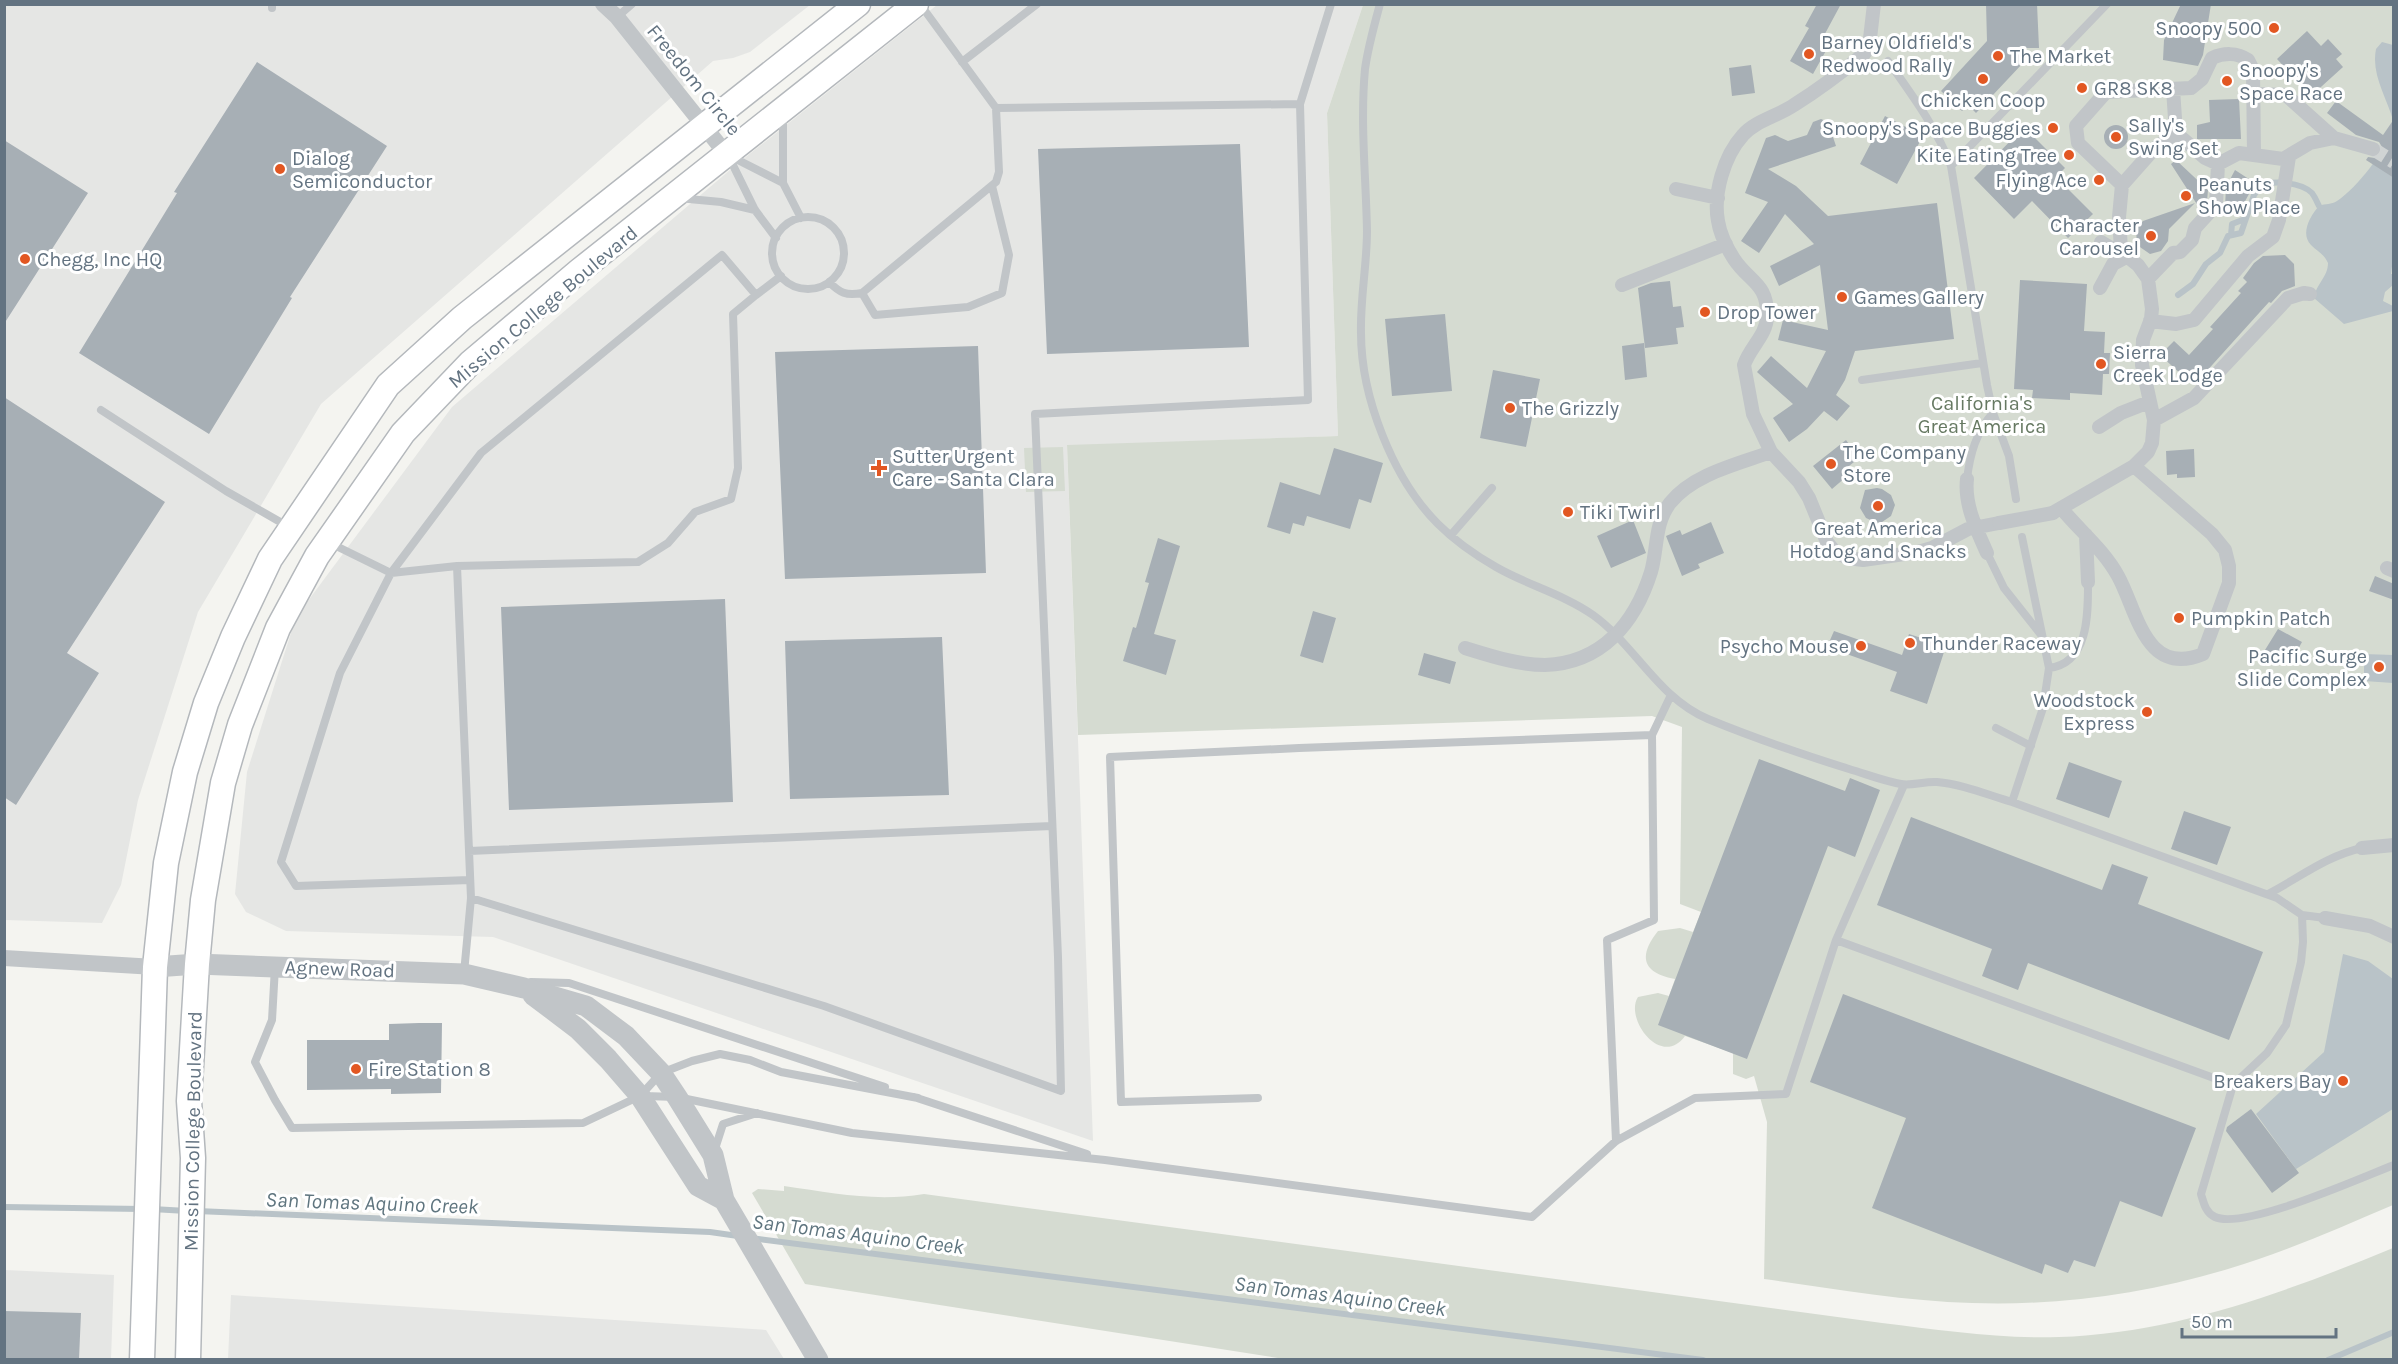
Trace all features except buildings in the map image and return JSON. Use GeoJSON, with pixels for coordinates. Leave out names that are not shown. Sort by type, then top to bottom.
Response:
{"type":"FeatureCollection","features":[{"type":"Feature","properties":{"kind":"main road","name":"Mission College Boulevard"},"geometry":{"type":"LineString","coordinates":[[142,1359],[155,967],[166,863],[185,772],[206,703],[233,637],[270,559],[388,385],[462,318],[858,4]]}},
{"type":"Feature","properties":{"kind":"main road","name":"Mission College Boulevard"},"geometry":{"type":"LineString","coordinates":[[188,1359],[193,1158],[189,1101],[196,964],[203,900],[223,783],[240,725],[278,628],[327,542],[404,433],[470,363],[579,271],[918,4]]}},
{"type":"Feature","properties":{"kind":"street","name":"Freedom Circle"},"geometry":{"type":"LineString","coordinates":[[603,4],[617,17],[728,155]]}},
{"type":"Feature","properties":{"kind":"street"},"geometry":{"type":"LineString","coordinates":[[1874,4],[1869,47],[1864,54],[1794,105],[1744,134],[1725,162],[1718,198],[1717,220],[1726,244],[1739,266],[1761,286],[1765,294],[1767,317],[1765,327],[1746,359],[1744,372],[1754,414],[1771,452],[1799,482],[1809,498],[1827,542],[1835,552],[1848,558],[1863,560],[1918,552],[1932,548],[1975,527],[2057,511],[2134,466],[2148,452],[2152,443],[2154,420],[2143,377],[2143,339],[2152,309],[2148,279],[2139,265],[2101,243]]}},
{"type":"Feature","properties":{"kind":"street"},"geometry":{"type":"LineString","coordinates":[[2122,185],[2078,143],[2076,126],[2106,92],[2191,88],[2198,84],[2212,58],[2229,54],[2244,57],[2252,64],[2254,154]]}},
{"type":"Feature","properties":{"kind":"street"},"geometry":{"type":"LineString","coordinates":[[2173,89],[2176,133],[2205,158],[2218,164]]}},
{"type":"Feature","properties":{"kind":"street"},"geometry":{"type":"LineString","coordinates":[[2253,94],[2286,96],[2334,138],[2373,149]]}},
{"type":"Feature","properties":{"kind":"street"},"geometry":{"type":"LineString","coordinates":[[2127,257],[2121,250],[2120,239],[2122,185],[2153,150],[2176,133]]}},
{"type":"Feature","properties":{"kind":"street"},"geometry":{"type":"LineString","coordinates":[[2218,164],[2234,154],[2245,152],[2276,159],[2289,157],[2310,143],[2334,138]]}},
{"type":"Feature","properties":{"kind":"street"},"geometry":{"type":"LineString","coordinates":[[2150,321],[2176,324],[2194,320],[2248,256],[2273,237],[2289,157]]}},
{"type":"Feature","properties":{"kind":"street"},"geometry":{"type":"LineString","coordinates":[[2148,279],[2173,254],[2180,252],[2192,240],[2195,228],[2216,206],[2218,164]]}},
{"type":"Feature","properties":{"kind":"street"},"geometry":{"type":"LineString","coordinates":[[1676,189],[1718,198]]}},
{"type":"Feature","properties":{"kind":"street"},"geometry":{"type":"LineString","coordinates":[[1622,285],[1726,244]]}},
{"type":"Feature","properties":{"kind":"street"},"geometry":{"type":"LineString","coordinates":[[2100,288],[2113,264],[2127,257]]}},
{"type":"Feature","properties":{"kind":"street"},"geometry":{"type":"LineString","coordinates":[[2154,420],[2194,399],[2288,298],[2304,293],[2310,294]]}},
{"type":"Feature","properties":{"kind":"street"},"geometry":{"type":"LineString","coordinates":[[2099,427],[2121,413],[2149,402]]}},
{"type":"Feature","properties":{"kind":"street"},"geometry":{"type":"LineString","coordinates":[[1465,648],[1501,659],[1545,665],[1571,661],[1588,654],[1616,636],[1638,602],[1650,575],[1658,529],[1663,514],[1671,502],[1685,489],[1712,473],[1771,452]]}},
{"type":"Feature","properties":{"kind":"street"},"geometry":{"type":"LineString","coordinates":[[2057,511],[2086,535],[2118,576],[2138,625],[2152,648],[2174,658],[2193,658],[2203,654],[2229,583],[2229,566],[2225,550],[2212,534],[2134,466]]}},
{"type":"Feature","properties":{"kind":"street"},"geometry":{"type":"LineString","coordinates":[[1967,479],[1968,503],[1975,527],[1987,553]]}},
{"type":"Feature","properties":{"kind":"street"},"geometry":{"type":"LineString","coordinates":[[2086,535],[2088,582]]}},
{"type":"Feature","properties":{"kind":"street"},"geometry":{"type":"LineString","coordinates":[[2362,848],[2394,845]]}},
{"type":"Feature","properties":{"kind":"street"},"geometry":{"type":"LineString","coordinates":[[2325,918],[2370,926],[2394,937]]}},
{"type":"Feature","properties":{"kind":"street"},"geometry":{"type":"LineString","coordinates":[[4,958],[155,967]]}},
{"type":"Feature","properties":{"kind":"street","name":"Agnew Road"},"geometry":{"type":"LineString","coordinates":[[155,967],[196,964],[464,974],[586,1006],[626,1036],[661,1073],[713,1155],[724,1200],[818,1359]]}},
{"type":"Feature","properties":{"kind":"street","name":"Agnew Road"},"geometry":{"type":"LineString","coordinates":[[524,988],[578,1029],[608,1059],[640,1096],[698,1186],[724,1200]]}},
{"type":"Feature","properties":{"kind":"lane"},"geometry":{"type":"LineString","coordinates":[[617,17],[632,4]]}},
{"type":"Feature","properties":{"kind":"lane"},"geometry":{"type":"LineString","coordinates":[[829,282],[840,293],[849,296],[862,293],[996,182],[999,172],[996,108],[918,4]]}},
{"type":"Feature","properties":{"kind":"lane"},"geometry":{"type":"LineString","coordinates":[[962,63],[1036,4]]}},
{"type":"Feature","properties":{"kind":"lane"},"geometry":{"type":"LineString","coordinates":[[471,898],[824,1006],[1061,1091],[1035,414],[1308,400],[1300,104],[1331,4]]}},
{"type":"Feature","properties":{"kind":"lane"},"geometry":{"type":"LineString","coordinates":[[1380,4],[1369,45],[1363,114],[1367,235],[1361,333],[1364,373],[1371,402],[1393,457],[1418,500],[1450,535],[1496,567],[1591,614],[1616,636],[1671,695],[1687,708],[1706,718],[1788,750],[1904,785],[1945,783],[2012,802],[2268,894],[2287,903],[2302,915],[2325,918]]}},
{"type":"Feature","properties":{"kind":"lane"},"geometry":{"type":"LineString","coordinates":[[1951,166],[2107,4]]}},
{"type":"Feature","properties":{"kind":"lane"},"geometry":{"type":"LineString","coordinates":[[1888,61],[1925,114],[1951,166],[1982,363],[1993,413],[2009,456],[2016,499]]}},
{"type":"Feature","properties":{"kind":"lane"},"geometry":{"type":"LineString","coordinates":[[996,108],[1300,104]]}},
{"type":"Feature","properties":{"kind":"lane"},"geometry":{"type":"LineString","coordinates":[[783,111],[783,183],[801,218]]}},
{"type":"Feature","properties":{"kind":"lane"},"geometry":{"type":"LineString","coordinates":[[728,155],[783,183]]}},
{"type":"Feature","properties":{"kind":"lane"},"geometry":{"type":"LineString","coordinates":[[728,155],[754,210],[776,238]]}},
{"type":"Feature","properties":{"kind":"lane"},"geometry":{"type":"LineString","coordinates":[[862,293],[875,315],[968,307],[1002,293],[1009,255],[992,186]]}},
{"type":"Feature","properties":{"kind":"lane"},"geometry":{"type":"LineString","coordinates":[[675,197],[721,202],[754,210]]}},
{"type":"Feature","properties":{"kind":"lane"},"geometry":{"type":"LineString","coordinates":[[801,218],[822,220],[831,226],[838,234],[844,255],[842,265],[829,282],[809,289],[788,283],[781,276],[772,258],[776,238],[782,229],[791,221],[801,218]]}},
{"type":"Feature","properties":{"kind":"lane"},"geometry":{"type":"LineString","coordinates":[[470,880],[296,886],[280,862],[340,673],[391,573],[481,453],[722,255],[756,295]]}},
{"type":"Feature","properties":{"kind":"lane"},"geometry":{"type":"LineString","coordinates":[[327,542],[391,573],[457,566],[638,562],[668,543],[695,512],[731,499],[738,468],[733,314],[781,276]]}},
{"type":"Feature","properties":{"kind":"lane"},"geometry":{"type":"LineString","coordinates":[[1862,380],[1982,363]]}},
{"type":"Feature","properties":{"kind":"lane"},"geometry":{"type":"LineString","coordinates":[[101,410],[226,491],[290,527]]}},
{"type":"Feature","properties":{"kind":"lane"},"geometry":{"type":"LineString","coordinates":[[1967,479],[1970,458],[1978,434],[1993,413]]}},
{"type":"Feature","properties":{"kind":"lane"},"geometry":{"type":"LineString","coordinates":[[1450,535],[1492,488]]}},
{"type":"Feature","properties":{"kind":"lane"},"geometry":{"type":"LineString","coordinates":[[2012,802],[2043,708],[2049,668],[2022,537]]}},
{"type":"Feature","properties":{"kind":"lane"},"geometry":{"type":"LineString","coordinates":[[1987,553],[2004,588],[2044,639]]}},
{"type":"Feature","properties":{"kind":"lane"},"geometry":{"type":"LineString","coordinates":[[457,566],[471,898],[464,974]]}},
{"type":"Feature","properties":{"kind":"lane"},"geometry":{"type":"LineString","coordinates":[[2049,668],[2061,667],[2078,650],[2088,621],[2088,582]]}},
{"type":"Feature","properties":{"kind":"lane"},"geometry":{"type":"LineString","coordinates":[[1616,1141],[1607,940],[1654,920],[1652,735],[1671,695]]}},
{"type":"Feature","properties":{"kind":"lane"},"geometry":{"type":"LineString","coordinates":[[1996,728],[2031,746]]}},
{"type":"Feature","properties":{"kind":"lane"},"geometry":{"type":"LineString","coordinates":[[1258,1098],[1121,1102],[1110,757],[1278,748],[1652,735]]}},
{"type":"Feature","properties":{"kind":"lane"},"geometry":{"type":"LineString","coordinates":[[640,1096],[676,1097],[852,1133],[1105,1160],[1532,1217],[1616,1141],[1695,1098],[1786,1094],[1836,940],[1904,785]]}},
{"type":"Feature","properties":{"kind":"lane"},"geometry":{"type":"LineString","coordinates":[[469,851],[1052,826]]}},
{"type":"Feature","properties":{"kind":"lane"},"geometry":{"type":"LineString","coordinates":[[2268,894],[2322,862],[2362,848]]}},
{"type":"Feature","properties":{"kind":"lane"},"geometry":{"type":"LineString","coordinates":[[2302,915],[2301,962],[2286,1025],[2267,1053],[2233,1085],[2201,1194],[2205,1208],[2213,1216],[2223,1219],[2268,1213],[2394,1165]]}},
{"type":"Feature","properties":{"kind":"lane"},"geometry":{"type":"LineString","coordinates":[[1836,940],[2233,1085]]}},
{"type":"Feature","properties":{"kind":"lane"},"geometry":{"type":"LineString","coordinates":[[275,967],[272,1020],[255,1062],[292,1128],[583,1123],[640,1096],[661,1073],[692,1061],[720,1054],[750,1060],[781,1072],[918,1098]]}},
{"type":"Feature","properties":{"kind":"lane"},"geometry":{"type":"LineString","coordinates":[[493,981],[569,983],[1105,1160]]}},
{"type":"Feature","properties":{"kind":"lane"},"geometry":{"type":"LineString","coordinates":[[713,1155],[723,1124],[759,1113]]}},
{"type":"Feature","properties":{"kind":"shaded area"},"geometry":{"type":"Polygon","coordinates":[[[5,5],[810,5],[750,52],[733,58],[713,61],[321,404],[198,612],[138,800],[121,885],[102,923],[5,920],[5,5]]]}},
{"type":"Feature","properties":{"kind":"shaded area"},"geometry":{"type":"Polygon","coordinates":[[[937,5],[1363,5],[1327,113],[1338,436],[1067,446],[1093,1141],[493,937],[286,931],[246,912],[235,894],[247,772],[296,617],[452,407],[737,164],[937,5]]]}},
{"type":"Feature","properties":{"kind":"shaded area"},"geometry":{"type":"Polygon","coordinates":[[[2382,42],[2393,45],[2393,120],[2376,67],[2376,49],[2382,42]]]}},
{"type":"Feature","properties":{"kind":"shaded area"},"geometry":{"type":"Polygon","coordinates":[[[2393,128],[2394,251],[2391,274],[2393,274],[2393,285],[2385,292],[2383,301],[2393,306],[2393,311],[2344,324],[2314,298],[2328,263],[2308,241],[2306,230],[2312,215],[2319,206],[2337,201],[2362,178],[2384,147],[2393,128]]]}},
{"type":"Feature","properties":{"kind":"shaded area","name":"Pacific Surge Slide Complex"},"geometry":{"type":"Polygon","coordinates":[[[2364,654],[2393,655],[2393,683],[2364,681],[2364,654]]]}},
{"type":"Feature","properties":{"kind":"shaded area","name":"Breakers Bay"},"geometry":{"type":"Polygon","coordinates":[[[2343,954],[2368,961],[2393,979],[2393,1109],[2296,1169],[2256,1114],[2324,1052],[2343,954]]]}},
{"type":"Feature","properties":{"kind":"shaded area"},"geometry":{"type":"Polygon","coordinates":[[[5,1270],[114,1275],[111,1359],[5,1360],[5,1270]]]}},
{"type":"Feature","properties":{"kind":"shaded area"},"geometry":{"type":"Polygon","coordinates":[[[231,1295],[766,1330],[784,1359],[228,1359],[231,1295]]]}},
{"type":"Feature","properties":{"kind":"green space","name":"California's Great America"},"geometry":{"type":"Polygon","coordinates":[[[1363,5],[2393,5],[2393,1205],[2291,1247],[2228,1269],[2133,1292],[2069,1300],[2004,1303],[1946,1302],[1764,1279],[1767,1122],[1754,1076],[1746,1079],[1733,1074],[1733,1053],[1685,1036],[1676,1045],[1666,1047],[1656,1044],[1647,1037],[1636,1017],[1635,1006],[1638,997],[1658,993],[1669,996],[1675,979],[1650,968],[1646,956],[1652,940],[1658,931],[1680,928],[1693,932],[1701,912],[1680,904],[1682,727],[1652,716],[1078,735],[1067,445],[1338,436],[1327,113],[1363,5]]]}},
{"type":"Feature","properties":{"kind":"green space"},"geometry":{"type":"Polygon","coordinates":[[[1063,447],[1065,491],[1026,492],[1024,448],[1063,447]]]}},
{"type":"Feature","properties":{"kind":"green space"},"geometry":{"type":"Polygon","coordinates":[[[784,1186],[871,1197],[924,1194],[1882,1323],[2015,1337],[2103,1334],[2188,1319],[2230,1308],[2312,1280],[2393,1248],[2393,1359],[1284,1359],[805,1284],[752,1193],[758,1189],[784,1191],[784,1186]]]}},
{"type":"Feature","properties":{"kind":"waterway"},"geometry":{"type":"LineString","coordinates":[[2178,295],[2193,284],[2206,264],[2220,253],[2228,236],[2241,233],[2254,195],[2260,186],[2279,183],[2301,186],[2312,193],[2319,206]]}},
{"type":"Feature","properties":{"kind":"waterway"},"geometry":{"type":"LineString","coordinates":[[2231,235],[2232,224],[2245,219]]}},
{"type":"Feature","properties":{"kind":"waterway","name":"San Tomas Aquino Creek"},"geometry":{"type":"LineString","coordinates":[[4,1207],[142,1209]]}},
{"type":"Feature","properties":{"kind":"waterway","name":"San Tomas Aquino Creek"},"geometry":{"type":"LineString","coordinates":[[152,1209],[187,1211]]}},
{"type":"Feature","properties":{"kind":"waterway","name":"San Tomas Aquino Creek"},"geometry":{"type":"LineString","coordinates":[[197,1211],[710,1232],[738,1236]]}},
{"type":"Feature","properties":{"kind":"waterway","name":"San Tomas Aquino Creek"},"geometry":{"type":"LineString","coordinates":[[751,1238],[1703,1360]]}},
{"type":"Feature","properties":{"kind":"waterway","name":"San Tomas Aquino Creek"},"geometry":{"type":"LineString","coordinates":[[2328,1360],[2394,1332]]}},
{"type":"Feature","properties":{"kind":"tunnel"},"geometry":{"type":"LineString","coordinates":[[2373,149],[2394,162]]}},
{"type":"Feature","properties":{"kind":"place","name":"Snoopy 500"},"geometry":{"type":"Point","coordinates":[2274,28]}},
{"type":"Feature","properties":{"kind":"place","name":"Barney Oldfield's Redwood Rally"},"geometry":{"type":"Point","coordinates":[1809,54]}},
{"type":"Feature","properties":{"kind":"place","name":"The Market"},"geometry":{"type":"Point","coordinates":[1998,56]}},
{"type":"Feature","properties":{"kind":"place","name":"Chicken Coop"},"geometry":{"type":"Point","coordinates":[1983,79]}},
{"type":"Feature","properties":{"kind":"place","name":"Snoopy's Space Race"},"geometry":{"type":"Point","coordinates":[2227,81]}},
{"type":"Feature","properties":{"kind":"place","name":"GR8 SK8"},"geometry":{"type":"Point","coordinates":[2082,88]}},
{"type":"Feature","properties":{"kind":"place","name":"Snoopy's Space Buggies"},"geometry":{"type":"Point","coordinates":[2053,128]}},
{"type":"Feature","properties":{"kind":"place","name":"Sally's Swing Set"},"geometry":{"type":"Point","coordinates":[2116,137]}},
{"type":"Feature","properties":{"kind":"place","name":"Kite Eating Tree"},"geometry":{"type":"Point","coordinates":[2069,155]}},
{"type":"Feature","properties":{"kind":"place","name":"Dialog Semiconductor"},"geometry":{"type":"Point","coordinates":[280,169]}},
{"type":"Feature","properties":{"kind":"place","name":"Flying Ace"},"geometry":{"type":"Point","coordinates":[2099,180]}},
{"type":"Feature","properties":{"kind":"place","name":"Peanuts Show Place"},"geometry":{"type":"Point","coordinates":[2186,196]}},
{"type":"Feature","properties":{"kind":"place","name":"Character Carousel"},"geometry":{"type":"Point","coordinates":[2151,236]}},
{"type":"Feature","properties":{"kind":"place","name":"Chegg, Inc HQ"},"geometry":{"type":"Point","coordinates":[25,259]}},
{"type":"Feature","properties":{"kind":"place","name":"Games Gallery"},"geometry":{"type":"Point","coordinates":[1842,297]}},
{"type":"Feature","properties":{"kind":"place","name":"Drop Tower"},"geometry":{"type":"Point","coordinates":[1705,312]}},
{"type":"Feature","properties":{"kind":"place","name":"Sierra Creek Lodge"},"geometry":{"type":"Point","coordinates":[2101,364]}},
{"type":"Feature","properties":{"kind":"place","name":"The Grizzly"},"geometry":{"type":"Point","coordinates":[1510,408]}},
{"type":"Feature","properties":{"kind":"place","name":"The Company Store"},"geometry":{"type":"Point","coordinates":[1831,464]}},
{"type":"Feature","properties":{"kind":"place","name":"Sutter Urgent Care - Santa Clara"},"geometry":{"type":"Point","coordinates":[879,468]}},
{"type":"Feature","properties":{"kind":"place","name":"Great America Hotdog and Snacks"},"geometry":{"type":"Point","coordinates":[1878,506]}},
{"type":"Feature","properties":{"kind":"place","name":"Tiki Twirl"},"geometry":{"type":"Point","coordinates":[1568,512]}},
{"type":"Feature","properties":{"kind":"place","name":"Pumpkin Patch"},"geometry":{"type":"Point","coordinates":[2179,618]}},
{"type":"Feature","properties":{"kind":"place","name":"Thunder Raceway"},"geometry":{"type":"Point","coordinates":[1910,643]}},
{"type":"Feature","properties":{"kind":"place","name":"Psycho Mouse"},"geometry":{"type":"Point","coordinates":[1861,646]}},
{"type":"Feature","properties":{"kind":"place","name":"Pacific Surge Slide Complex"},"geometry":{"type":"Point","coordinates":[2379,667]}},
{"type":"Feature","properties":{"kind":"place","name":"Woodstock Express"},"geometry":{"type":"Point","coordinates":[2147,712]}},
{"type":"Feature","properties":{"kind":"place","name":"Fire Station 8"},"geometry":{"type":"Point","coordinates":[356,1069]}},
{"type":"Feature","properties":{"kind":"place","name":"Breakers Bay"},"geometry":{"type":"Point","coordinates":[2343,1081]}}]}
